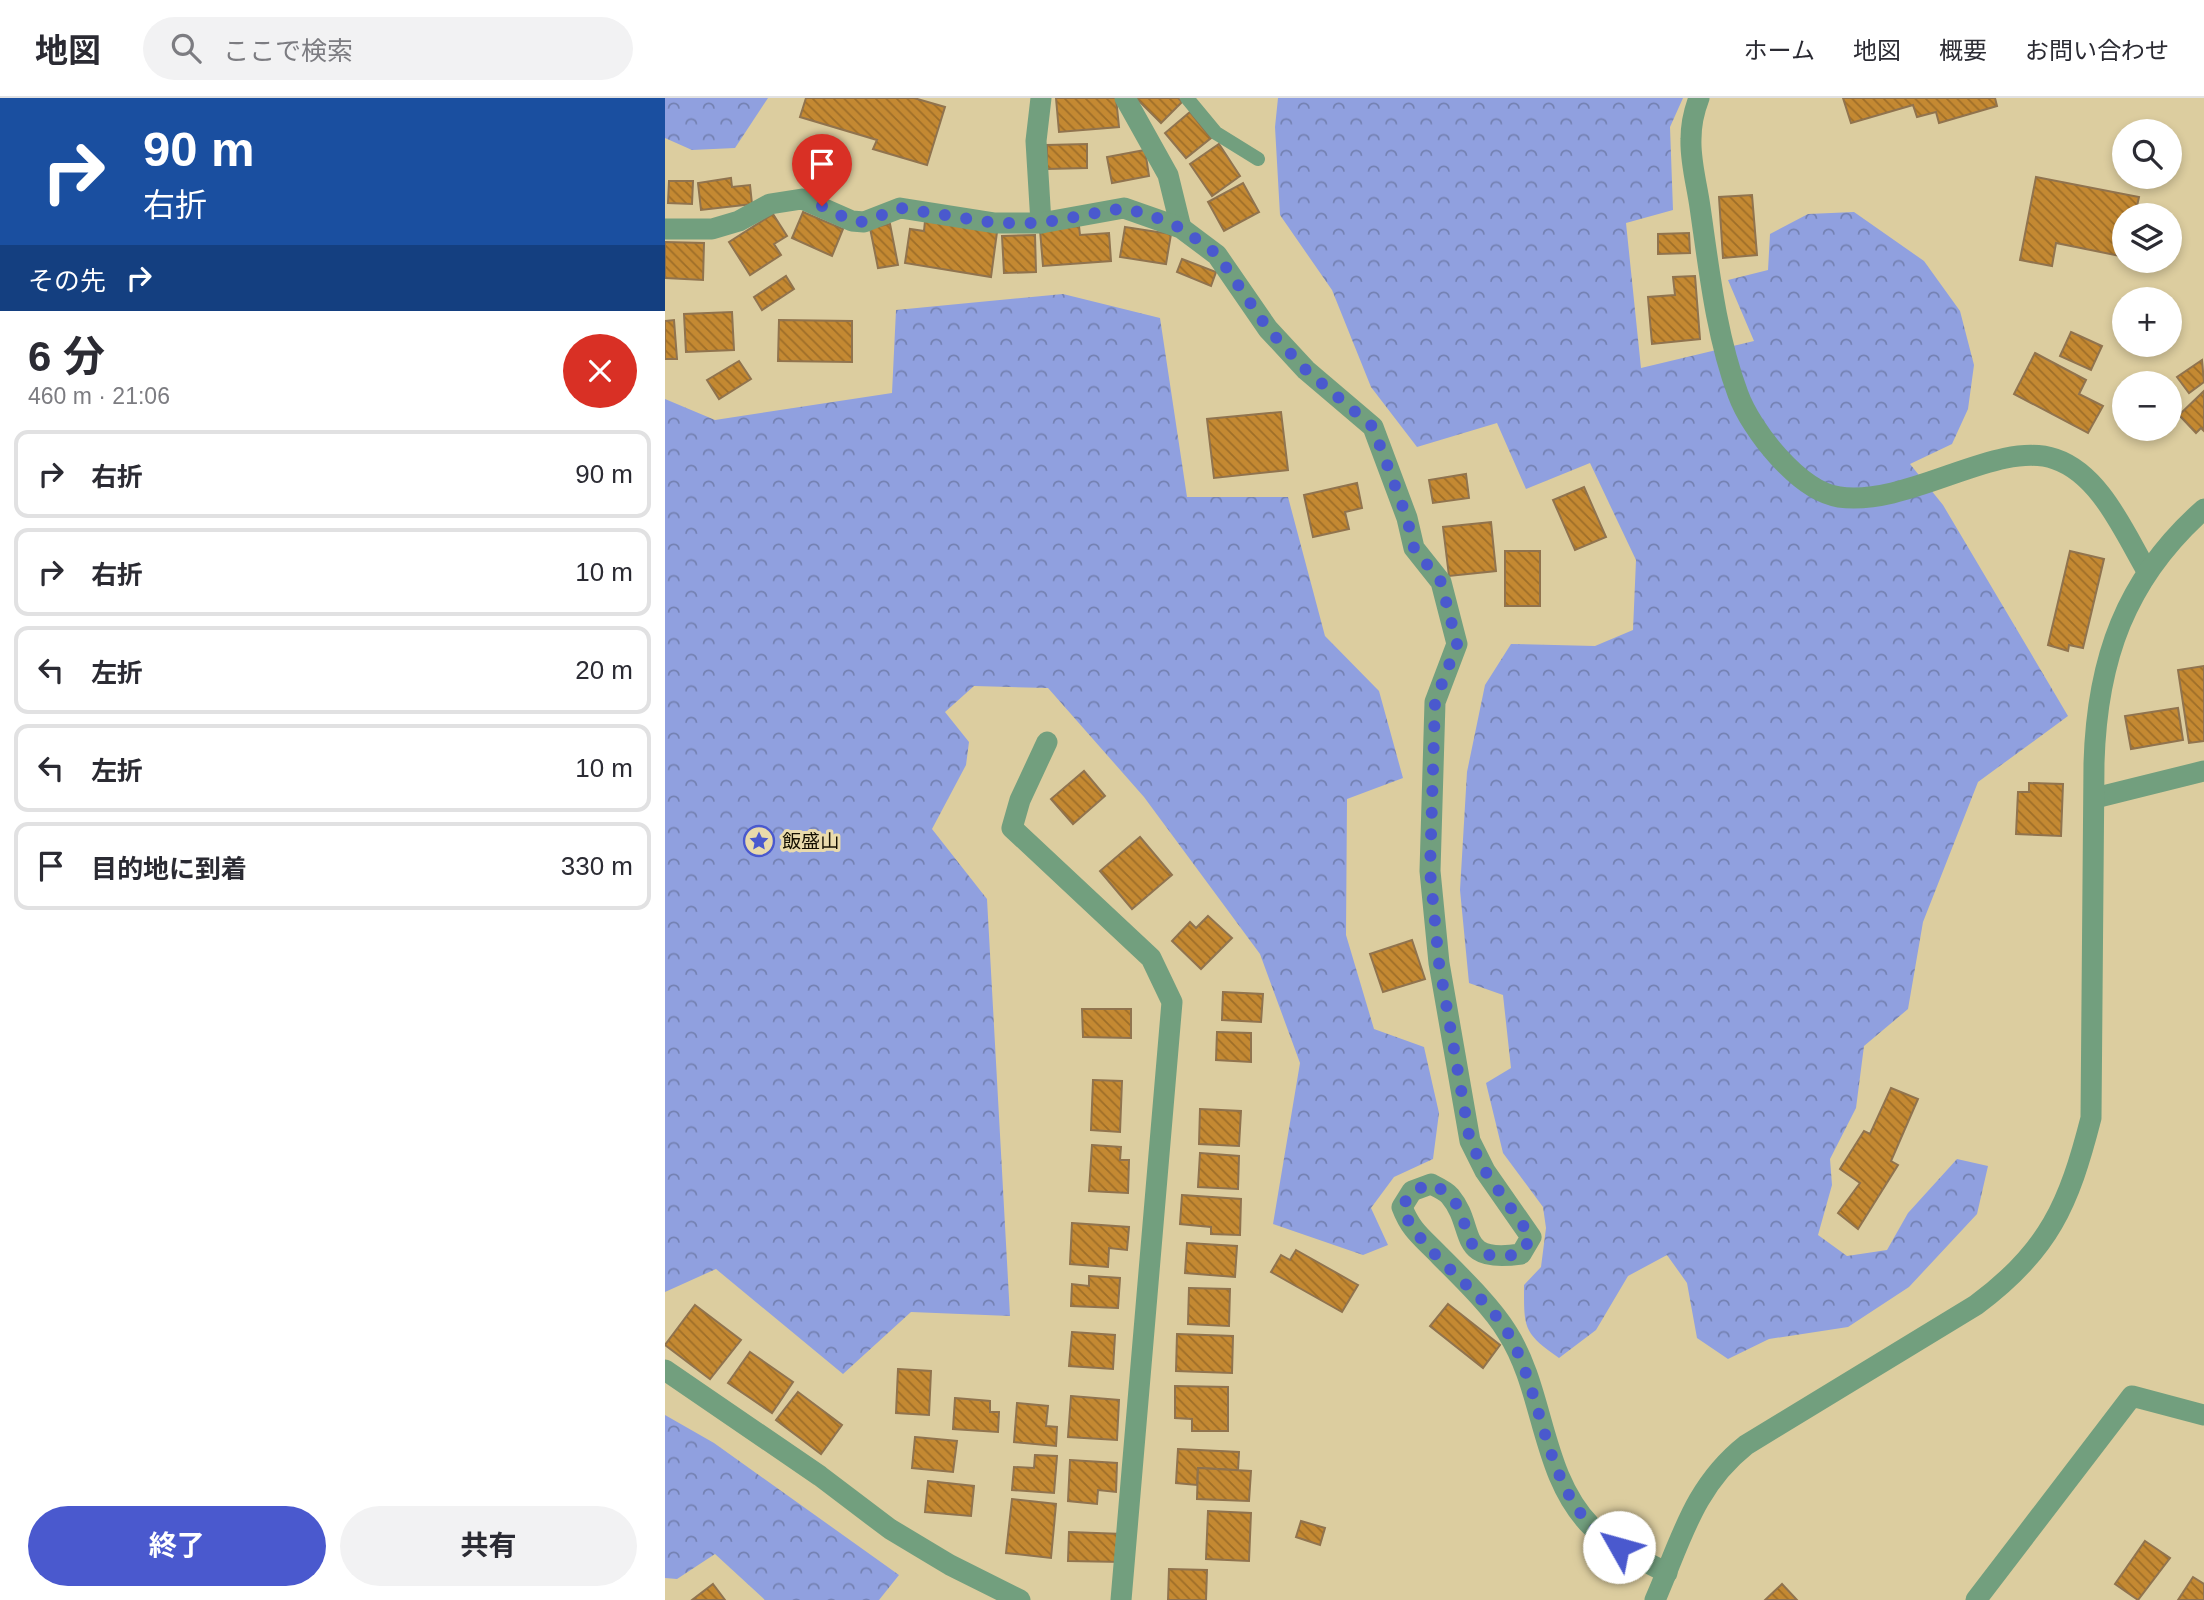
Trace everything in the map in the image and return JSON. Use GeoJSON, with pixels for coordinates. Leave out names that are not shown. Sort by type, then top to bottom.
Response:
{"type":"FeatureCollection","features":[{"type":"Feature","properties":{"kind":"street"},"geometry":{"type":"LineString","coordinates":[[1041,98],[1036,141],[1041,223]]}},
{"type":"Feature","properties":{"kind":"street"},"geometry":{"type":"LineString","coordinates":[[1125,98],[1168,175],[1181,228]]}},
{"type":"Feature","properties":{"kind":"street"},"geometry":{"type":"LineString","coordinates":[[1699,98],[1694,110],[1691,140],[1713,293],[1738,395],[1758,430],[1781,460],[1804,481],[1836,497],[1868,499],[1912,489],[1998,460],[2034,454],[2053,458],[2075,467],[2105,501],[2147,570]]}},
{"type":"Feature","properties":{"kind":"street"},"geometry":{"type":"LineString","coordinates":[[665,229],[712,229],[739,221],[770,204],[802,199],[852,221],[864,222],[900,208],[995,223],[1041,223],[1124,208],[1181,228],[1217,254],[1268,329],[1306,370],[1373,427],[1407,518],[1414,548],[1441,582],[1457,644],[1435,702],[1430,871],[1439,963],[1470,1141],[1485,1171],[1531,1237],[1521,1254],[1502,1257],[1480,1252],[1466,1235],[1449,1194],[1431,1184],[1412,1191],[1402,1207],[1409,1226],[1441,1257],[1507,1331],[1533,1390],[1555,1463],[1571,1497],[1590,1525],[1619,1547],[1667,1573]]}},
{"type":"Feature","properties":{"kind":"street"},"geometry":{"type":"LineString","coordinates":[[1655,1600],[1703,1489],[1722,1464],[1746,1445],[1976,1305],[2001,1286],[2035,1252],[2061,1211],[2077,1174],[2091,1118],[2095,724],[2102,679],[2123,615],[2147,570],[2179,531],[2204,509]]}},
{"type":"Feature","properties":{"kind":"street"},"geometry":{"type":"LineString","coordinates":[[1047,742],[1020,800],[1012,828],[1151,958],[1172,1002],[1121,1600]]}},
{"type":"Feature","properties":{"kind":"street"},"geometry":{"type":"LineString","coordinates":[[2095,798],[2204,771]]}},
{"type":"Feature","properties":{"kind":"street"},"geometry":{"type":"LineString","coordinates":[[666,1372],[820,1476],[890,1529],[950,1565],[1020,1600]]}},
{"type":"Feature","properties":{"kind":"street"},"geometry":{"type":"LineString","coordinates":[[1976,1600],[2133,1396],[2204,1415]]}},
{"type":"Feature","properties":{"kind":"lane"},"geometry":{"type":"LineString","coordinates":[[1187,98],[1216,133],[1258,159]]}},
{"type":"Feature","properties":{"kind":"green space"},"geometry":{"type":"Polygon","coordinates":[[[665,98],[768,98],[735,148],[692,150],[665,138],[665,98]]]}},
{"type":"Feature","properties":{"kind":"green space"},"geometry":{"type":"Polygon","coordinates":[[[1278,98],[1683,98],[1670,127],[1673,210],[1626,223],[1641,368],[1754,341],[1728,280],[1768,270],[1770,234],[1808,214],[1854,212],[1924,261],[1960,311],[1974,365],[1968,409],[1952,444],[1910,464],[1943,505],[2068,716],[1978,782],[1923,922],[1908,1009],[1864,1046],[1856,1108],[1830,1159],[1832,1185],[1818,1235],[1847,1256],[1887,1250],[1908,1213],[1957,1159],[1988,1166],[1977,1214],[1909,1287],[1848,1327],[1769,1339],[1728,1359],[1697,1338],[1687,1283],[1667,1255],[1628,1276],[1596,1330],[1559,1358],[1538,1342],[1528,1328],[1524,1311],[1524,1285],[1541,1267],[1546,1228],[1543,1207],[1503,1153],[1486,1083],[1511,1068],[1503,995],[1469,983],[1460,890],[1467,772],[1485,685],[1511,644],[1595,646],[1633,630],[1636,560],[1590,463],[1526,489],[1497,423],[1417,447],[1371,387],[1332,290],[1280,215],[1275,127],[1278,98]]]}},
{"type":"Feature","properties":{"kind":"green space"},"geometry":{"type":"Polygon","coordinates":[[[1063,294],[1160,318],[1187,497],[1288,497],[1325,636],[1379,691],[1403,778],[1347,799],[1346,935],[1374,1029],[1424,1047],[1439,1113],[1433,1159],[1394,1177],[1371,1208],[1388,1245],[1363,1255],[1273,1224],[1300,1063],[1260,954],[1144,797],[1048,688],[974,686],[945,712],[969,742],[966,765],[932,829],[987,899],[1010,1316],[911,1312],[843,1374],[716,1269],[665,1292],[665,399],[715,420],[892,393],[896,310],[1063,294]]]}},
{"type":"Feature","properties":{"kind":"green space"},"geometry":{"type":"Polygon","coordinates":[[[665,1415],[714,1443],[899,1575],[879,1600],[765,1600],[715,1554],[677,1579],[665,1578],[665,1415]]]}},
{"type":"Feature","properties":{"kind":"building"},"geometry":{"type":"Polygon","coordinates":[[[806,98],[914,98],[945,107],[927,165],[873,149],[877,140],[800,117],[806,98]]]}},
{"type":"Feature","properties":{"kind":"building"},"geometry":{"type":"Polygon","coordinates":[[[1056,98],[1116,98],[1119,127],[1059,132],[1056,98]]]}},
{"type":"Feature","properties":{"kind":"building"},"geometry":{"type":"Polygon","coordinates":[[[1136,98],[1178,98],[1182,102],[1161,123],[1136,98]]]}},
{"type":"Feature","properties":{"kind":"building"},"geometry":{"type":"Polygon","coordinates":[[[1843,98],[1995,98],[1997,106],[1939,123],[1936,112],[1917,117],[1913,105],[1851,123],[1843,98]]]}},
{"type":"Feature","properties":{"kind":"building"},"geometry":{"type":"Polygon","coordinates":[[[1190,112],[1211,138],[1186,158],[1165,133],[1190,112]]]}},
{"type":"Feature","properties":{"kind":"building"},"geometry":{"type":"Polygon","coordinates":[[[1087,144],[1087,168],[1047,169],[1047,145],[1087,144]]]}},
{"type":"Feature","properties":{"kind":"building"},"geometry":{"type":"Polygon","coordinates":[[[1219,144],[1240,176],[1212,196],[1190,164],[1219,144]]]}},
{"type":"Feature","properties":{"kind":"building"},"geometry":{"type":"Polygon","coordinates":[[[1145,150],[1149,176],[1112,183],[1107,157],[1145,150]]]}},
{"type":"Feature","properties":{"kind":"building"},"geometry":{"type":"Polygon","coordinates":[[[2036,177],[2139,197],[2138,203],[2112,203],[2112,254],[2056,243],[2052,266],[2020,260],[2036,177]]]}},
{"type":"Feature","properties":{"kind":"building"},"geometry":{"type":"Polygon","coordinates":[[[731,178],[732,187],[750,185],[752,204],[701,210],[698,183],[731,178]]]}},
{"type":"Feature","properties":{"kind":"building"},"geometry":{"type":"Polygon","coordinates":[[[669,181],[693,181],[692,204],[668,203],[669,181]]]}},
{"type":"Feature","properties":{"kind":"building"},"geometry":{"type":"Polygon","coordinates":[[[1243,183],[1259,212],[1224,231],[1208,202],[1243,183]]]}},
{"type":"Feature","properties":{"kind":"building"},"geometry":{"type":"Polygon","coordinates":[[[1752,195],[1757,255],[1723,258],[1719,197],[1752,195]]]}},
{"type":"Feature","properties":{"kind":"building"},"geometry":{"type":"Polygon","coordinates":[[[803,212],[843,229],[832,256],[792,238],[803,212]]]}},
{"type":"Feature","properties":{"kind":"building"},"geometry":{"type":"Polygon","coordinates":[[[773,214],[787,236],[774,244],[781,255],[750,275],[729,242],[773,214]]]}},
{"type":"Feature","properties":{"kind":"building"},"geometry":{"type":"Polygon","coordinates":[[[925,221],[997,232],[991,277],[905,263],[910,229],[924,231],[925,221]]]}},
{"type":"Feature","properties":{"kind":"building"},"geometry":{"type":"Polygon","coordinates":[[[890,224],[898,265],[878,268],[870,228],[890,224]]]}},
{"type":"Feature","properties":{"kind":"building"},"geometry":{"type":"Polygon","coordinates":[[[1079,226],[1080,235],[1109,233],[1111,261],[1043,266],[1040,230],[1079,226]]]}},
{"type":"Feature","properties":{"kind":"building"},"geometry":{"type":"Polygon","coordinates":[[[1125,227],[1171,234],[1166,264],[1120,257],[1125,227]]]}},
{"type":"Feature","properties":{"kind":"building"},"geometry":{"type":"Polygon","coordinates":[[[1689,233],[1690,253],[1658,254],[1658,234],[1689,233]]]}},
{"type":"Feature","properties":{"kind":"building"},"geometry":{"type":"Polygon","coordinates":[[[1035,235],[1036,272],[1004,273],[1002,236],[1035,235]]]}},
{"type":"Feature","properties":{"kind":"building"},"geometry":{"type":"Polygon","coordinates":[[[665,242],[704,243],[703,280],[665,278],[665,242]]]}},
{"type":"Feature","properties":{"kind":"building"},"geometry":{"type":"Polygon","coordinates":[[[1182,259],[1216,272],[1211,286],[1177,272],[1182,259]]]}},
{"type":"Feature","properties":{"kind":"building"},"geometry":{"type":"Polygon","coordinates":[[[786,276],[794,289],[762,310],[754,297],[786,276]]]}},
{"type":"Feature","properties":{"kind":"building"},"geometry":{"type":"Polygon","coordinates":[[[1695,276],[1700,339],[1652,344],[1648,297],[1675,295],[1673,277],[1695,276]]]}},
{"type":"Feature","properties":{"kind":"building"},"geometry":{"type":"Polygon","coordinates":[[[732,312],[734,350],[686,352],[684,314],[732,312]]]}},
{"type":"Feature","properties":{"kind":"building"},"geometry":{"type":"Polygon","coordinates":[[[674,320],[677,359],[665,359],[665,321],[674,320]]]}},
{"type":"Feature","properties":{"kind":"building"},"geometry":{"type":"Polygon","coordinates":[[[779,320],[852,321],[852,362],[778,361],[779,320]]]}},
{"type":"Feature","properties":{"kind":"building"},"geometry":{"type":"Polygon","coordinates":[[[2071,332],[2102,346],[2091,370],[2060,356],[2071,332]]]}},
{"type":"Feature","properties":{"kind":"building"},"geometry":{"type":"Polygon","coordinates":[[[2035,353],[2086,380],[2079,394],[2103,406],[2088,433],[2014,394],[2035,353]]]}},
{"type":"Feature","properties":{"kind":"building"},"geometry":{"type":"Polygon","coordinates":[[[2202,360],[2204,382],[2189,393],[2182,384],[2182,374],[2202,360]]]}},
{"type":"Feature","properties":{"kind":"building"},"geometry":{"type":"Polygon","coordinates":[[[739,361],[751,379],[719,399],[707,380],[739,361]]]}},
{"type":"Feature","properties":{"kind":"building"},"geometry":{"type":"Polygon","coordinates":[[[2204,391],[2204,431],[2201,428],[2196,433],[2182,418],[2182,412],[2204,391]]]}},
{"type":"Feature","properties":{"kind":"building"},"geometry":{"type":"Polygon","coordinates":[[[1281,412],[1288,470],[1214,478],[1207,419],[1281,412]]]}},
{"type":"Feature","properties":{"kind":"building"},"geometry":{"type":"Polygon","coordinates":[[[1466,474],[1469,498],[1433,503],[1429,480],[1466,474]]]}},
{"type":"Feature","properties":{"kind":"building"},"geometry":{"type":"Polygon","coordinates":[[[1357,483],[1362,508],[1345,512],[1349,529],[1313,537],[1304,495],[1357,483]]]}},
{"type":"Feature","properties":{"kind":"building"},"geometry":{"type":"Polygon","coordinates":[[[1584,487],[1606,537],[1575,550],[1553,500],[1584,487]]]}},
{"type":"Feature","properties":{"kind":"building"},"geometry":{"type":"Polygon","coordinates":[[[1491,522],[1496,571],[1449,576],[1443,527],[1491,522]]]}},
{"type":"Feature","properties":{"kind":"building"},"geometry":{"type":"Polygon","coordinates":[[[1505,551],[1540,551],[1540,606],[1505,606],[1505,551]]]}},
{"type":"Feature","properties":{"kind":"building"},"geometry":{"type":"Polygon","coordinates":[[[2070,551],[2104,559],[2083,648],[2069,645],[2068,651],[2048,645],[2070,551]]]}},
{"type":"Feature","properties":{"kind":"building"},"geometry":{"type":"Polygon","coordinates":[[[2204,666],[2204,741],[2189,743],[2178,670],[2204,666]]]}},
{"type":"Feature","properties":{"kind":"building"},"geometry":{"type":"Polygon","coordinates":[[[2178,708],[2183,740],[2131,749],[2125,716],[2178,708]]]}},
{"type":"Feature","properties":{"kind":"building"},"geometry":{"type":"Polygon","coordinates":[[[1084,771],[1105,796],[1073,824],[1051,799],[1084,771]]]}},
{"type":"Feature","properties":{"kind":"building"},"geometry":{"type":"Polygon","coordinates":[[[2029,783],[2063,784],[2061,836],[2016,834],[2018,792],[2029,792],[2029,783]]]}},
{"type":"Feature","properties":{"kind":"building"},"geometry":{"type":"Polygon","coordinates":[[[1140,837],[1172,875],[1132,909],[1100,871],[1140,837]]]}},
{"type":"Feature","properties":{"kind":"building"},"geometry":{"type":"Polygon","coordinates":[[[1208,916],[1232,938],[1201,969],[1172,941],[1190,922],[1196,928],[1208,916]]]}},
{"type":"Feature","properties":{"kind":"building"},"geometry":{"type":"Polygon","coordinates":[[[1412,940],[1425,979],[1383,992],[1370,954],[1412,940]]]}},
{"type":"Feature","properties":{"kind":"building"},"geometry":{"type":"Polygon","coordinates":[[[1223,992],[1263,994],[1261,1022],[1222,1020],[1223,992]]]}},
{"type":"Feature","properties":{"kind":"building"},"geometry":{"type":"Polygon","coordinates":[[[1082,1009],[1131,1009],[1131,1038],[1083,1037],[1082,1009]]]}},
{"type":"Feature","properties":{"kind":"building"},"geometry":{"type":"Polygon","coordinates":[[[1217,1032],[1251,1033],[1251,1062],[1216,1060],[1217,1032]]]}},
{"type":"Feature","properties":{"kind":"building"},"geometry":{"type":"Polygon","coordinates":[[[1093,1080],[1122,1081],[1120,1132],[1091,1130],[1093,1080]]]}},
{"type":"Feature","properties":{"kind":"building"},"geometry":{"type":"Polygon","coordinates":[[[1891,1088],[1918,1099],[1891,1161],[1898,1165],[1858,1229],[1838,1213],[1860,1183],[1840,1169],[1864,1131],[1870,1134],[1891,1088]]]}},
{"type":"Feature","properties":{"kind":"building"},"geometry":{"type":"Polygon","coordinates":[[[1200,1109],[1241,1111],[1239,1146],[1199,1144],[1200,1109]]]}},
{"type":"Feature","properties":{"kind":"building"},"geometry":{"type":"Polygon","coordinates":[[[1092,1145],[1121,1147],[1120,1160],[1129,1160],[1128,1193],[1089,1191],[1092,1145]]]}},
{"type":"Feature","properties":{"kind":"building"},"geometry":{"type":"Polygon","coordinates":[[[1200,1153],[1239,1156],[1238,1189],[1198,1187],[1200,1153]]]}},
{"type":"Feature","properties":{"kind":"building"},"geometry":{"type":"Polygon","coordinates":[[[1182,1195],[1241,1199],[1240,1235],[1211,1234],[1211,1227],[1180,1224],[1182,1195]]]}},
{"type":"Feature","properties":{"kind":"building"},"geometry":{"type":"Polygon","coordinates":[[[1072,1223],[1129,1227],[1127,1250],[1109,1248],[1108,1267],[1070,1264],[1072,1223]]]}},
{"type":"Feature","properties":{"kind":"building"},"geometry":{"type":"Polygon","coordinates":[[[1187,1243],[1237,1246],[1235,1277],[1185,1273],[1187,1243]]]}},
{"type":"Feature","properties":{"kind":"building"},"geometry":{"type":"Polygon","coordinates":[[[1296,1250],[1358,1285],[1342,1312],[1271,1272],[1281,1255],[1290,1260],[1296,1250]]]}},
{"type":"Feature","properties":{"kind":"building"},"geometry":{"type":"Polygon","coordinates":[[[1089,1276],[1120,1278],[1118,1308],[1071,1306],[1072,1284],[1089,1286],[1089,1276]]]}},
{"type":"Feature","properties":{"kind":"building"},"geometry":{"type":"Polygon","coordinates":[[[1189,1288],[1230,1289],[1229,1326],[1188,1324],[1189,1288]]]}},
{"type":"Feature","properties":{"kind":"building"},"geometry":{"type":"Polygon","coordinates":[[[1448,1304],[1500,1345],[1483,1368],[1430,1326],[1448,1304]]]}},
{"type":"Feature","properties":{"kind":"building"},"geometry":{"type":"Polygon","coordinates":[[[695,1305],[741,1340],[710,1379],[665,1345],[695,1305]]]}},
{"type":"Feature","properties":{"kind":"building"},"geometry":{"type":"Polygon","coordinates":[[[1072,1332],[1115,1335],[1113,1369],[1069,1366],[1072,1332]]]}},
{"type":"Feature","properties":{"kind":"building"},"geometry":{"type":"Polygon","coordinates":[[[1177,1334],[1233,1336],[1232,1373],[1176,1371],[1177,1334]]]}},
{"type":"Feature","properties":{"kind":"building"},"geometry":{"type":"Polygon","coordinates":[[[750,1352],[793,1382],[772,1413],[728,1383],[750,1352]]]}},
{"type":"Feature","properties":{"kind":"building"},"geometry":{"type":"Polygon","coordinates":[[[898,1369],[931,1371],[929,1415],[896,1413],[898,1369]]]}},
{"type":"Feature","properties":{"kind":"building"},"geometry":{"type":"Polygon","coordinates":[[[1175,1386],[1228,1387],[1228,1431],[1192,1431],[1192,1419],[1175,1418],[1175,1386]]]}},
{"type":"Feature","properties":{"kind":"building"},"geometry":{"type":"Polygon","coordinates":[[[798,1392],[842,1425],[821,1454],[776,1420],[798,1392]]]}},
{"type":"Feature","properties":{"kind":"building"},"geometry":{"type":"Polygon","coordinates":[[[1071,1396],[1119,1400],[1117,1440],[1068,1437],[1071,1396]]]}},
{"type":"Feature","properties":{"kind":"building"},"geometry":{"type":"Polygon","coordinates":[[[955,1398],[990,1401],[990,1412],[999,1412],[998,1432],[953,1429],[955,1398]]]}},
{"type":"Feature","properties":{"kind":"building"},"geometry":{"type":"Polygon","coordinates":[[[1017,1403],[1048,1406],[1046,1426],[1057,1427],[1056,1446],[1014,1442],[1017,1403]]]}},
{"type":"Feature","properties":{"kind":"building"},"geometry":{"type":"Polygon","coordinates":[[[915,1437],[957,1441],[953,1472],[912,1468],[915,1437]]]}},
{"type":"Feature","properties":{"kind":"building"},"geometry":{"type":"Polygon","coordinates":[[[1178,1449],[1239,1452],[1238,1470],[1198,1468],[1197,1485],[1176,1483],[1178,1449]]]}},
{"type":"Feature","properties":{"kind":"building"},"geometry":{"type":"Polygon","coordinates":[[[1035,1455],[1057,1456],[1054,1493],[1012,1490],[1014,1467],[1034,1468],[1035,1455]]]}},
{"type":"Feature","properties":{"kind":"building"},"geometry":{"type":"Polygon","coordinates":[[[1070,1460],[1117,1463],[1116,1492],[1098,1490],[1097,1504],[1068,1501],[1070,1460]]]}},
{"type":"Feature","properties":{"kind":"building"},"geometry":{"type":"Polygon","coordinates":[[[1198,1468],[1251,1471],[1249,1501],[1197,1499],[1198,1468]]]}},
{"type":"Feature","properties":{"kind":"building"},"geometry":{"type":"Polygon","coordinates":[[[928,1481],[974,1486],[971,1516],[925,1512],[928,1481]]]}},
{"type":"Feature","properties":{"kind":"building"},"geometry":{"type":"Polygon","coordinates":[[[1012,1499],[1056,1504],[1051,1558],[1006,1553],[1012,1499]]]}},
{"type":"Feature","properties":{"kind":"building"},"geometry":{"type":"Polygon","coordinates":[[[1208,1511],[1251,1513],[1249,1561],[1206,1559],[1208,1511]]]}},
{"type":"Feature","properties":{"kind":"building"},"geometry":{"type":"Polygon","coordinates":[[[1301,1521],[1325,1528],[1320,1545],[1296,1537],[1301,1521]]]}},
{"type":"Feature","properties":{"kind":"building"},"geometry":{"type":"Polygon","coordinates":[[[1069,1532],[1123,1534],[1123,1562],[1068,1561],[1069,1532]]]}},
{"type":"Feature","properties":{"kind":"building"},"geometry":{"type":"Polygon","coordinates":[[[2145,1541],[2170,1558],[2138,1600],[2115,1584],[2145,1541]]]}},
{"type":"Feature","properties":{"kind":"building"},"geometry":{"type":"Polygon","coordinates":[[[1169,1569],[1207,1570],[1206,1600],[1168,1600],[1169,1569]]]}},
{"type":"Feature","properties":{"kind":"building"},"geometry":{"type":"Polygon","coordinates":[[[2193,1577],[2204,1584],[2204,1600],[2178,1600],[2193,1577]]]}},
{"type":"Feature","properties":{"kind":"building"},"geometry":{"type":"Polygon","coordinates":[[[713,1584],[725,1600],[692,1600],[713,1584]]]}},
{"type":"Feature","properties":{"kind":"building"},"geometry":{"type":"Polygon","coordinates":[[[1782,1584],[1797,1600],[1765,1600],[1782,1584]]]}},
{"type":"Feature","properties":{"kind":"place","name":"飯盛山"},"geometry":{"type":"Point","coordinates":[759,841]}},
{"type":"Feature","properties":{"kind":"route"},"geometry":{"type":"LineString","coordinates":[[822,206],[852,221],[864,222],[900,208],[995,223],[1041,223],[1124,208],[1150,215],[1181,228],[1217,254],[1268,329],[1306,370],[1373,427],[1407,518],[1414,548],[1441,582],[1457,644],[1435,702],[1430,871],[1439,963],[1470,1141],[1485,1171],[1515,1210],[1531,1237],[1521,1254],[1502,1257],[1480,1252],[1466,1235],[1460,1214],[1449,1194],[1431,1184],[1412,1191],[1402,1207],[1409,1226],[1441,1257],[1507,1331],[1533,1390],[1555,1463],[1571,1497],[1590,1525],[1619,1547]]}}]}
